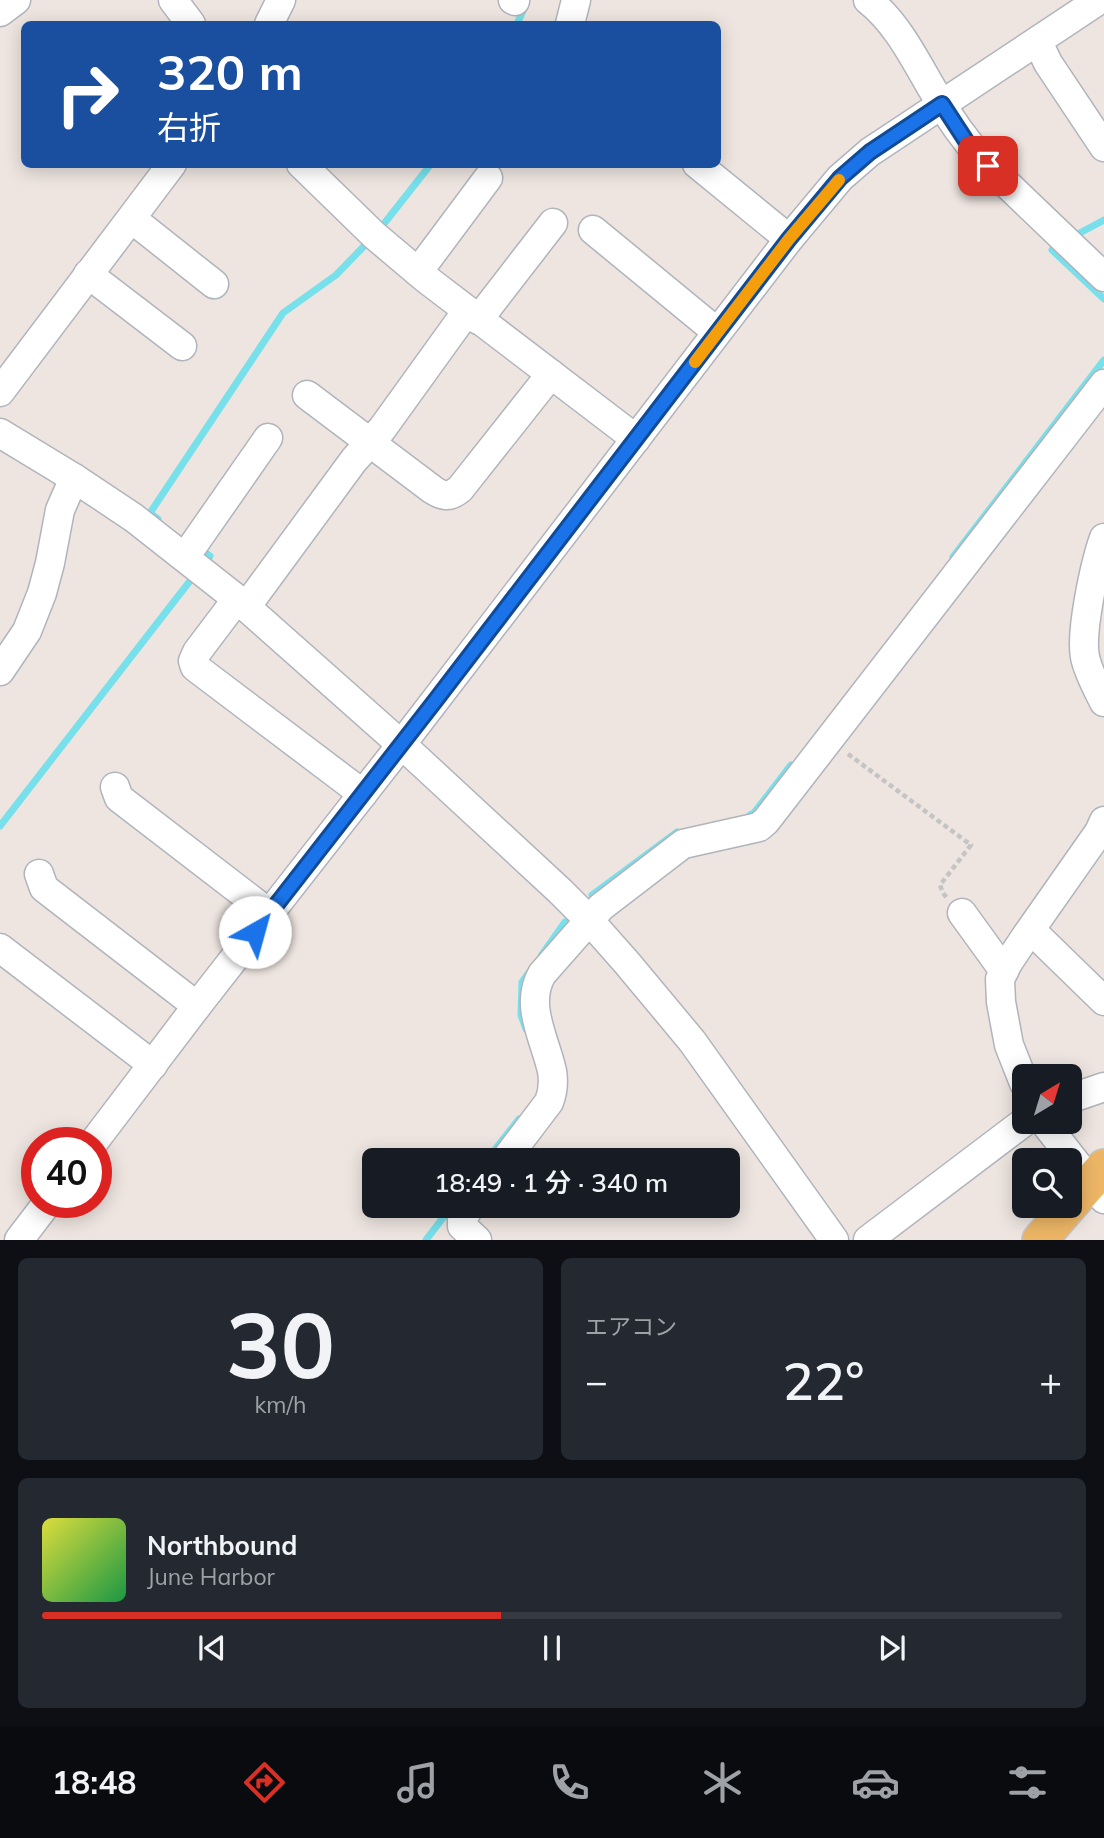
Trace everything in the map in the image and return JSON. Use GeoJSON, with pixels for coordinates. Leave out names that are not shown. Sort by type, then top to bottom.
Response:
{"type":"FeatureCollection","features":[{"type":"Feature","properties":{"kind":"main road"},"geometry":{"type":"LineString","coordinates":[[1040,1240],[1087,1192]]}},
{"type":"Feature","properties":{"kind":"street"},"geometry":{"type":"LineString","coordinates":[[0,12],[16,0]]}},
{"type":"Feature","properties":{"kind":"street"},"geometry":{"type":"LineString","coordinates":[[173,0],[189,21]]}},
{"type":"Feature","properties":{"kind":"street"},"geometry":{"type":"LineString","coordinates":[[270,21],[281,0]]}},
{"type":"Feature","properties":{"kind":"street"},"geometry":{"type":"LineString","coordinates":[[571,21],[576,0]]}},
{"type":"Feature","properties":{"kind":"street"},"geometry":{"type":"LineString","coordinates":[[868,0],[883,12],[914,56],[970,147],[1104,277]]}},
{"type":"Feature","properties":{"kind":"street"},"geometry":{"type":"LineString","coordinates":[[105,1127],[717,332],[840,178],[870,152],[1099,0]]}},
{"type":"Feature","properties":{"kind":"street"},"geometry":{"type":"LineString","coordinates":[[1038,42],[1048,63],[1104,147]]}},
{"type":"Feature","properties":{"kind":"street"},"geometry":{"type":"LineString","coordinates":[[0,391],[169,168]]}},
{"type":"Feature","properties":{"kind":"street"},"geometry":{"type":"LineString","coordinates":[[306,168],[365,227],[418,272],[636,439]]}},
{"type":"Feature","properties":{"kind":"street"},"geometry":{"type":"LineString","coordinates":[[702,168],[789,239]]}},
{"type":"Feature","properties":{"kind":"street"},"geometry":{"type":"LineString","coordinates":[[418,272],[488,178]]}},
{"type":"Feature","properties":{"kind":"street"},"geometry":{"type":"LineString","coordinates":[[132,219],[214,284]]}},
{"type":"Feature","properties":{"kind":"street"},"geometry":{"type":"LineString","coordinates":[[363,794],[195,667],[193,661],[197,652],[241,603],[473,315],[553,223]]}},
{"type":"Feature","properties":{"kind":"street"},"geometry":{"type":"LineString","coordinates":[[593,230],[717,332]]}},
{"type":"Feature","properties":{"kind":"street"},"geometry":{"type":"LineString","coordinates":[[88,274],[182,346]]}},
{"type":"Feature","properties":{"kind":"street"},"geometry":{"type":"LineString","coordinates":[[307,395],[440,495],[446,496],[460,489],[551,374]]}},
{"type":"Feature","properties":{"kind":"street"},"geometry":{"type":"LineString","coordinates":[[514,1148],[549,1102],[554,1082],[534,1005],[537,984],[542,974],[601,907],[683,844],[759,827],[766,821],[1104,384]]}},
{"type":"Feature","properties":{"kind":"street"},"geometry":{"type":"LineString","coordinates":[[0,433],[134,518],[185,557],[401,745],[544,876],[589,920],[692,1041],[834,1240]]}},
{"type":"Feature","properties":{"kind":"street"},"geometry":{"type":"LineString","coordinates":[[185,557],[268,438]]}},
{"type":"Feature","properties":{"kind":"street"},"geometry":{"type":"LineString","coordinates":[[0,671],[27,631],[37,606],[50,563],[60,510],[74,478]]}},
{"type":"Feature","properties":{"kind":"street"},"geometry":{"type":"LineString","coordinates":[[1103,542],[1098,556],[1084,642],[1085,658],[1104,702]]}},
{"type":"Feature","properties":{"kind":"street"},"geometry":{"type":"LineString","coordinates":[[115,787],[119,798],[270,914]]}},
{"type":"Feature","properties":{"kind":"street"},"geometry":{"type":"LineString","coordinates":[[1016,1064],[1009,1045],[1000,979],[1031,930],[1100,838]]}},
{"type":"Feature","properties":{"kind":"street"},"geometry":{"type":"LineString","coordinates":[[39,874],[44,888],[197,1006]]}},
{"type":"Feature","properties":{"kind":"street"},"geometry":{"type":"LineString","coordinates":[[962,913],[1004,971]]}},
{"type":"Feature","properties":{"kind":"street"},"geometry":{"type":"LineString","coordinates":[[1031,930],[1104,1001]]}},
{"type":"Feature","properties":{"kind":"street"},"geometry":{"type":"LineString","coordinates":[[0,948],[153,1065]]}},
{"type":"Feature","properties":{"kind":"street"},"geometry":{"type":"LineString","coordinates":[[1082,1095],[1104,1087]]}},
{"type":"Feature","properties":{"kind":"street"},"geometry":{"type":"LineString","coordinates":[[868,1240],[1012,1131]]}},
{"type":"Feature","properties":{"kind":"street"},"geometry":{"type":"LineString","coordinates":[[1051,1134],[1087,1192]]}},
{"type":"Feature","properties":{"kind":"street"},"geometry":{"type":"LineString","coordinates":[[19,1240],[36,1218]]}},
{"type":"Feature","properties":{"kind":"street"},"geometry":{"type":"LineString","coordinates":[[462,1218],[462,1226],[477,1240]]}},
{"type":"Feature","properties":{"kind":"path"},"geometry":{"type":"LineString","coordinates":[[828,740],[971,845],[940,884],[943,893],[962,913]]}},
{"type":"Feature","properties":{"kind":"waterway"},"geometry":{"type":"LineString","coordinates":[[518,21],[526,4]]}},
{"type":"Feature","properties":{"kind":"waterway"},"geometry":{"type":"LineString","coordinates":[[383,225],[428,168]]}},
{"type":"Feature","properties":{"kind":"waterway"},"geometry":{"type":"LineString","coordinates":[[1076,235],[1104,220]]}},
{"type":"Feature","properties":{"kind":"waterway"},"geometry":{"type":"LineString","coordinates":[[158,519],[150,513],[283,313],[336,275],[368,242]]}},
{"type":"Feature","properties":{"kind":"waterway"},"geometry":{"type":"LineString","coordinates":[[1052,250],[1104,299]]}},
{"type":"Feature","properties":{"kind":"waterway"},"geometry":{"type":"LineString","coordinates":[[953,557],[1104,360]]}},
{"type":"Feature","properties":{"kind":"waterway"},"geometry":{"type":"LineString","coordinates":[[206,553],[210,556],[208,559]]}},
{"type":"Feature","properties":{"kind":"waterway"},"geometry":{"type":"LineString","coordinates":[[0,826],[193,577]]}},
{"type":"Feature","properties":{"kind":"waterway"},"geometry":{"type":"LineString","coordinates":[[750,815],[791,765]]}},
{"type":"Feature","properties":{"kind":"waterway"},"geometry":{"type":"LineString","coordinates":[[592,895],[677,832]]}},
{"type":"Feature","properties":{"kind":"waterway"},"geometry":{"type":"LineString","coordinates":[[541,956],[565,922]]}},
{"type":"Feature","properties":{"kind":"waterway"},"geometry":{"type":"LineString","coordinates":[[526,1029],[521,1015],[522,982],[530,971]]}},
{"type":"Feature","properties":{"kind":"waterway"},"geometry":{"type":"LineString","coordinates":[[496,1148],[519,1119]]}},
{"type":"Feature","properties":{"kind":"waterway"},"geometry":{"type":"LineString","coordinates":[[426,1240],[443,1218]]}},
{"type":"Feature","properties":{"kind":"slow traffic"},"geometry":{"type":"LineString","coordinates":[[695,362],[789,239],[839,180]]}},
{"type":"Feature","properties":{"kind":"route"},"geometry":{"type":"LineString","coordinates":[[255,932],[789,239],[840,178],[870,152],[942,104],[970,147],[988,166]]}}]}
